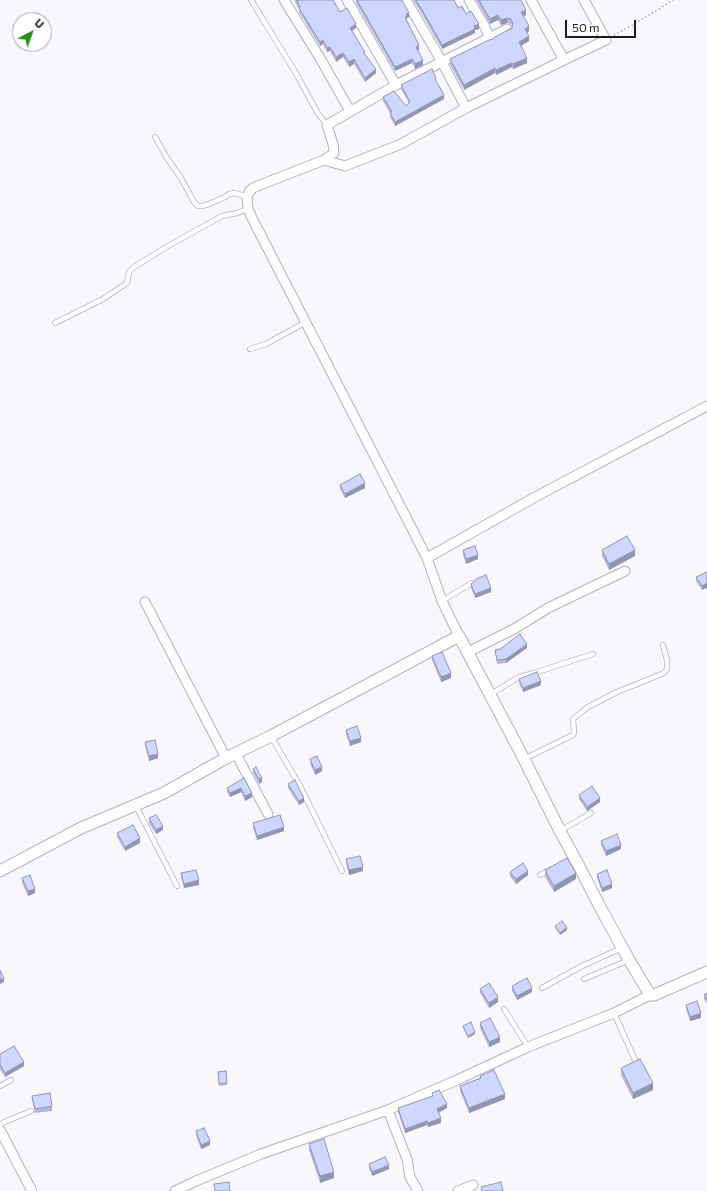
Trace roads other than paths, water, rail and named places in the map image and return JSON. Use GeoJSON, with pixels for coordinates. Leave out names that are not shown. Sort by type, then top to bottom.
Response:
{"type":"FeatureCollection","features":[{"type":"Feature","properties":{"kind":"street"},"geometry":{"type":"LineString","coordinates":[[284,0],[320,58],[350,111]]}},
{"type":"Feature","properties":{"kind":"street"},"geometry":{"type":"LineString","coordinates":[[347,0],[396,86]]}},
{"type":"Feature","properties":{"kind":"street"},"geometry":{"type":"LineString","coordinates":[[406,0],[442,62],[466,108]]}},
{"type":"Feature","properties":{"kind":"street"},"geometry":{"type":"LineString","coordinates":[[468,0],[490,39]]}},
{"type":"Feature","properties":{"kind":"street"},"geometry":{"type":"LineString","coordinates":[[531,0],[564,60]]}},
{"type":"Feature","properties":{"kind":"street"},"geometry":{"type":"LineString","coordinates":[[324,160],[345,166],[401,144],[466,108],[606,40],[584,0]]}},
{"type":"Feature","properties":{"kind":"street"},"geometry":{"type":"LineString","coordinates":[[507,29],[396,86],[327,124],[334,153],[324,160],[253,188],[247,197],[248,209],[427,558],[442,601],[560,831],[570,858],[650,995]]}},
{"type":"Feature","properties":{"kind":"street"},"geometry":{"type":"LineString","coordinates":[[427,558],[537,496],[707,406]]}},
{"type":"Feature","properties":{"kind":"street"},"geometry":{"type":"LineString","coordinates":[[468,652],[514,629],[548,608],[625,571]]}},
{"type":"Feature","properties":{"kind":"street"},"geometry":{"type":"LineString","coordinates":[[145,602],[231,756],[268,814]]}},
{"type":"Feature","properties":{"kind":"street"},"geometry":{"type":"LineString","coordinates":[[0,871],[81,828],[164,793],[459,636]]}},
{"type":"Feature","properties":{"kind":"street"},"geometry":{"type":"LineString","coordinates":[[175,1191],[261,1154],[388,1110],[528,1047],[614,1013],[650,995],[654,995],[707,972]]}},
{"type":"Feature","properties":{"kind":"street"},"geometry":{"type":"LineString","coordinates":[[388,1110],[407,1159],[410,1177],[418,1191]]}},
{"type":"Feature","properties":{"kind":"street"},"geometry":{"type":"LineString","coordinates":[[0,1130],[3,1141],[32,1191]]}},
{"type":"Feature","properties":{"kind":"street"},"geometry":{"type":"LineString","coordinates":[[458,1191],[473,1185]]}},
{"type":"Feature","properties":{"kind":"lane"},"geometry":{"type":"LineString","coordinates":[[251,0],[297,75],[317,112],[327,124]]}},
{"type":"Feature","properties":{"kind":"lane"},"geometry":{"type":"LineString","coordinates":[[155,137],[181,178],[194,202],[198,206],[209,204],[225,197],[228,194],[235,193],[247,197]]}},
{"type":"Feature","properties":{"kind":"lane"},"geometry":{"type":"LineString","coordinates":[[55,323],[103,299],[115,291],[127,282],[131,270],[151,256],[222,216],[248,209]]}},
{"type":"Feature","properties":{"kind":"lane"},"geometry":{"type":"LineString","coordinates":[[250,349],[266,344],[306,322]]}},
{"type":"Feature","properties":{"kind":"lane"},"geometry":{"type":"LineString","coordinates":[[442,601],[472,583]]}},
{"type":"Feature","properties":{"kind":"lane"},"geometry":{"type":"LineString","coordinates":[[524,759],[573,735],[573,719],[588,707],[617,692],[664,673],[667,669],[668,660],[663,645]]}},
{"type":"Feature","properties":{"kind":"lane"},"geometry":{"type":"LineString","coordinates":[[491,694],[519,677],[593,654]]}},
{"type":"Feature","properties":{"kind":"lane"},"geometry":{"type":"LineString","coordinates":[[271,736],[300,786],[342,871]]}},
{"type":"Feature","properties":{"kind":"lane"},"geometry":{"type":"LineString","coordinates":[[136,806],[177,886]]}},
{"type":"Feature","properties":{"kind":"lane"},"geometry":{"type":"LineString","coordinates":[[560,831],[591,813]]}},
{"type":"Feature","properties":{"kind":"lane"},"geometry":{"type":"LineString","coordinates":[[540,875],[554,867]]}},
{"type":"Feature","properties":{"kind":"lane"},"geometry":{"type":"LineString","coordinates":[[542,988],[582,966],[622,948]]}},
{"type":"Feature","properties":{"kind":"lane"},"geometry":{"type":"LineString","coordinates":[[584,979],[629,960]]}},
{"type":"Feature","properties":{"kind":"lane"},"geometry":{"type":"LineString","coordinates":[[504,1010],[528,1047]]}},
{"type":"Feature","properties":{"kind":"lane"},"geometry":{"type":"LineString","coordinates":[[614,1013],[635,1060]]}},
{"type":"Feature","properties":{"kind":"lane"},"geometry":{"type":"LineString","coordinates":[[0,1086],[11,1080]]}},
{"type":"Feature","properties":{"kind":"lane"},"geometry":{"type":"LineString","coordinates":[[0,1124],[31,1111]]}}]}
